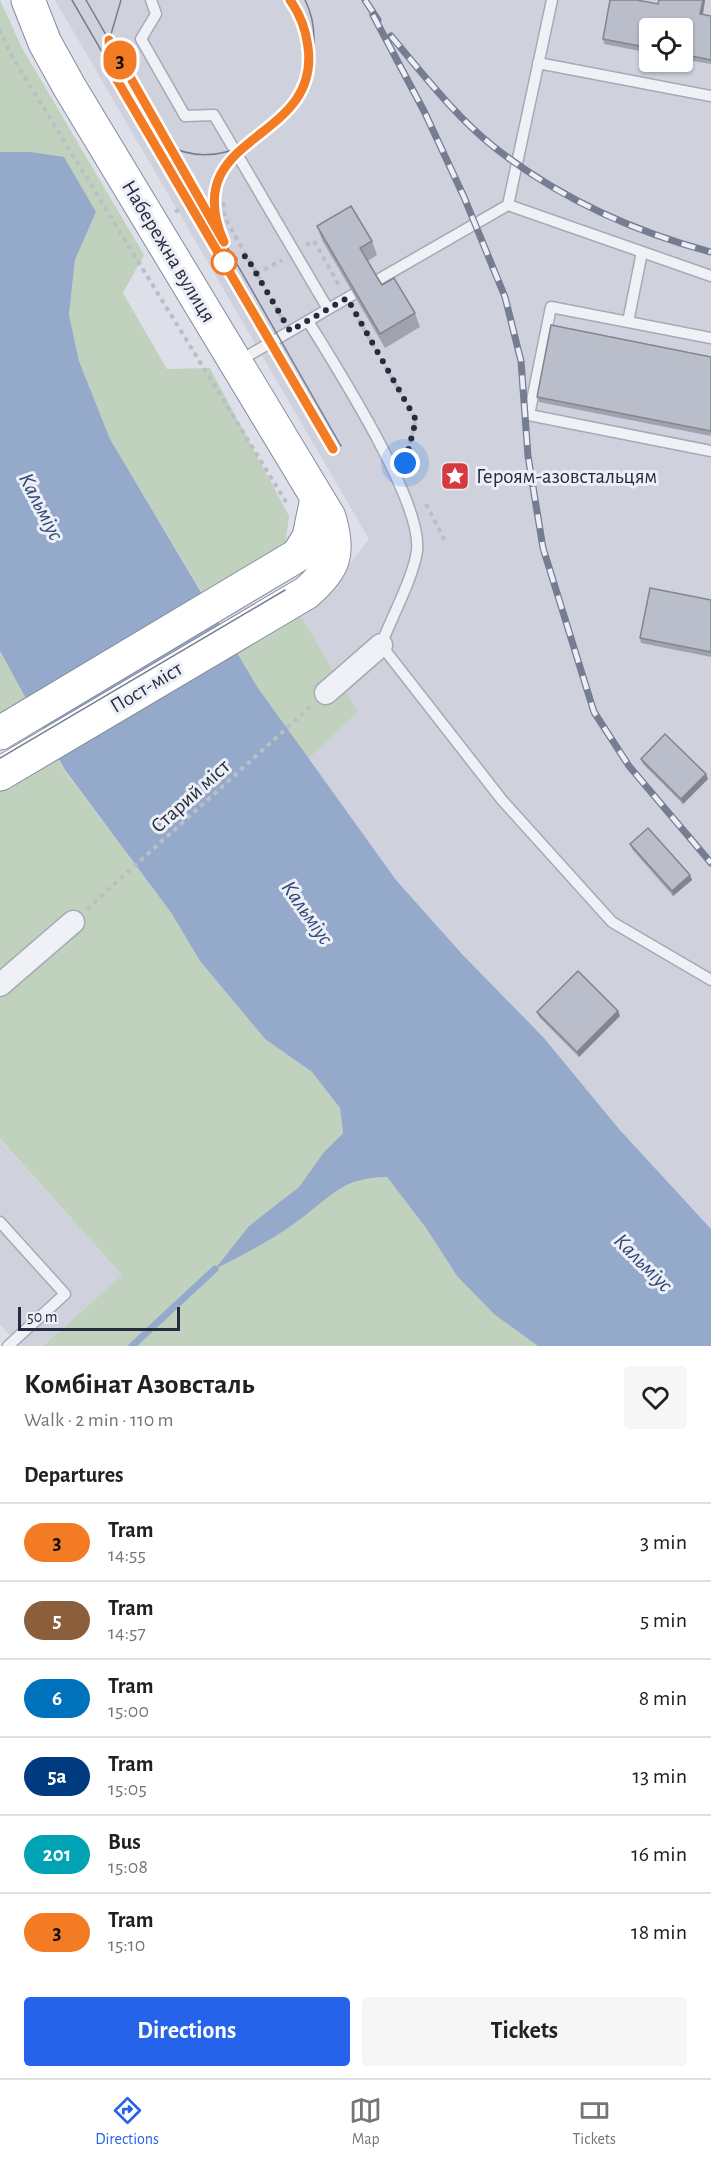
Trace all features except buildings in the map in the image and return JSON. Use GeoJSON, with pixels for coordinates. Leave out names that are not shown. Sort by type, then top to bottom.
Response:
{"type":"FeatureCollection","features":[{"type":"Feature","properties":{"kind":"highway","name":"Набережна вулиця"},"geometry":{"type":"LineString","coordinates":[[28,0],[45,43],[70,88],[236,363],[301,501]]}},
{"type":"Feature","properties":{"kind":"highway","name":"Пост-міст"},"geometry":{"type":"LineString","coordinates":[[0,733],[274,571],[305,548],[301,501]]}},
{"type":"Feature","properties":{"kind":"highway","name":"Пост-міст"},"geometry":{"type":"LineString","coordinates":[[0,774],[312,588],[324,576],[332,561],[337,542],[329,517],[301,501]]}},
{"type":"Feature","properties":{"kind":"street"},"geometry":{"type":"LineString","coordinates":[[326,693],[381,645]]}},
{"type":"Feature","properties":{"kind":"street"},"geometry":{"type":"LineString","coordinates":[[0,985],[73,922]]}},
{"type":"Feature","properties":{"kind":"lane"},"geometry":{"type":"LineString","coordinates":[[151,0],[156,14],[141,39],[185,116],[213,115],[328,309]]}},
{"type":"Feature","properties":{"kind":"lane"},"geometry":{"type":"LineString","coordinates":[[376,281],[508,205],[552,0]]}},
{"type":"Feature","properties":{"kind":"lane"},"geometry":{"type":"LineString","coordinates":[[538,63],[711,96]]}},
{"type":"Feature","properties":{"kind":"lane"},"geometry":{"type":"LineString","coordinates":[[508,205],[711,276]]}},
{"type":"Feature","properties":{"kind":"lane"},"geometry":{"type":"LineString","coordinates":[[628,322],[642,252]]}},
{"type":"Feature","properties":{"kind":"lane"},"geometry":{"type":"LineString","coordinates":[[236,363],[350,296]]}},
{"type":"Feature","properties":{"kind":"lane"},"geometry":{"type":"LineString","coordinates":[[711,338],[551,307],[530,415],[711,451]]}},
{"type":"Feature","properties":{"kind":"lane"},"geometry":{"type":"LineString","coordinates":[[308,321],[372,428],[414,521],[417,550],[381,645],[502,800],[612,922],[711,980]]}},
{"type":"Feature","properties":{"kind":"lane"},"geometry":{"type":"LineString","coordinates":[[0,1222],[65,1294],[8,1346]]}},
{"type":"Feature","properties":{"kind":"path"},"geometry":{"type":"LineString","coordinates":[[0,29],[10,53],[301,501]]}},
{"type":"Feature","properties":{"kind":"path"},"geometry":{"type":"LineString","coordinates":[[213,198],[223,200],[225,218],[290,331]]}},
{"type":"Feature","properties":{"kind":"path"},"geometry":{"type":"LineString","coordinates":[[314,241],[350,296],[416,420],[405,463]]}},
{"type":"Feature","properties":{"kind":"path"},"geometry":{"type":"LineString","coordinates":[[425,502],[445,541]]}},
{"type":"Feature","properties":{"kind":"path","name":"Старий міст"},"geometry":{"type":"LineString","coordinates":[[73,922],[326,693]]}},
{"type":"Feature","properties":{"kind":"shaded area"},"geometry":{"type":"Polygon","coordinates":[[[55,0],[711,0],[711,1229],[619,1129],[544,1038],[462,954],[396,880],[308,759],[358,712],[296,608],[338,579],[369,539],[55,0]]]}},
{"type":"Feature","properties":{"kind":"shaded area"},"geometry":{"type":"Polygon","coordinates":[[[0,1140],[122,1275],[43,1346],[20,1346],[0,1324],[0,1140]]]}},
{"type":"Feature","properties":{"kind":"green space"},"geometry":{"type":"Polygon","coordinates":[[[0,0],[22,48],[144,255],[123,293],[167,369],[210,368],[289,516],[284,555],[207,601],[110,439],[79,361],[69,315],[75,260],[96,212],[31,152],[0,152],[0,0]]]}},
{"type":"Feature","properties":{"kind":"green space"},"geometry":{"type":"Polygon","coordinates":[[[296,608],[358,712],[308,759],[258,688],[233,646],[296,608]]]}},
{"type":"Feature","properties":{"kind":"green space"},"geometry":{"type":"Polygon","coordinates":[[[0,651],[30,706],[0,723],[0,651]]]}},
{"type":"Feature","properties":{"kind":"green space"},"geometry":{"type":"Polygon","coordinates":[[[54,751],[65,771],[172,914],[200,961],[265,1039],[312,1072],[340,1108],[343,1133],[324,1152],[299,1187],[249,1226],[256,1248],[295,1223],[332,1193],[364,1177],[387,1177],[426,1228],[457,1276],[538,1346],[43,1346],[122,1275],[0,1139],[0,783],[54,751]]]}},
{"type":"Feature","properties":{"kind":"water","name":"Кальміус"},"geometry":{"type":"Polygon","coordinates":[[[0,152],[31,152],[64,157],[96,212],[75,260],[69,315],[79,361],[110,439],[258,688],[396,880],[462,954],[544,1038],[619,1129],[711,1229],[711,1346],[538,1346],[494,1314],[457,1276],[426,1228],[387,1177],[371,1178],[347,1185],[276,1236],[215,1269],[249,1226],[299,1187],[324,1152],[343,1133],[340,1108],[312,1072],[265,1039],[200,961],[172,914],[65,770],[0,651],[0,152]]]}},
{"type":"Feature","properties":{"kind":"waterway"},"geometry":{"type":"LineString","coordinates":[[132,1346],[215,1269]]}},
{"type":"Feature","properties":{"kind":"tram line"},"geometry":{"type":"LineString","coordinates":[[72,0],[332,449]]}},
{"type":"Feature","properties":{"kind":"tram line"},"geometry":{"type":"LineString","coordinates":[[86,0],[341,446]]}},
{"type":"Feature","properties":{"kind":"tram line"},"geometry":{"type":"LineString","coordinates":[[109,41],[121,0]]}},
{"type":"Feature","properties":{"kind":"tram line"},"geometry":{"type":"LineString","coordinates":[[290,0],[302,21],[309,50]]}},
{"type":"Feature","properties":{"kind":"tram line","name":"3"},"geometry":{"type":"LineString","coordinates":[[290,0],[302,21],[307,38],[309,71],[291,107],[272,126],[238,149],[222,173],[213,198],[218,229],[224,242],[109,40],[108,54],[110,68],[333,449]]}},
{"type":"Feature","properties":{"kind":"tram line"},"geometry":{"type":"LineString","coordinates":[[167,145],[197,154],[228,151],[256,139],[281,118],[300,91],[311,62],[314,30],[305,0]]}},
{"type":"Feature","properties":{"kind":"tram line"},"geometry":{"type":"LineString","coordinates":[[217,225],[215,203],[218,183],[227,164],[241,147]]}},
{"type":"Feature","properties":{"kind":"tram line"},"geometry":{"type":"LineString","coordinates":[[0,758],[285,590]]}},
{"type":"Feature","properties":{"kind":"railway"},"geometry":{"type":"LineString","coordinates":[[365,0],[378,20]]}},
{"type":"Feature","properties":{"kind":"railway"},"geometry":{"type":"LineString","coordinates":[[373,15],[424,111],[464,197],[505,297],[521,361],[528,456],[543,548],[594,712],[629,766],[711,863]]}},
{"type":"Feature","properties":{"kind":"railway"},"geometry":{"type":"LineString","coordinates":[[391,36],[466,122],[494,147],[544,182],[597,211],[625,223],[711,252]]}},
{"type":"Feature","properties":{"kind":"place","name":"Героям-азовстальцям"},"geometry":{"type":"Point","coordinates":[455,476]}},
{"type":"Feature","properties":{"kind":"route"},"geometry":{"type":"LineString","coordinates":[[224,262],[246,256],[290,331],[347,298],[416,420],[405,463]]}}]}
